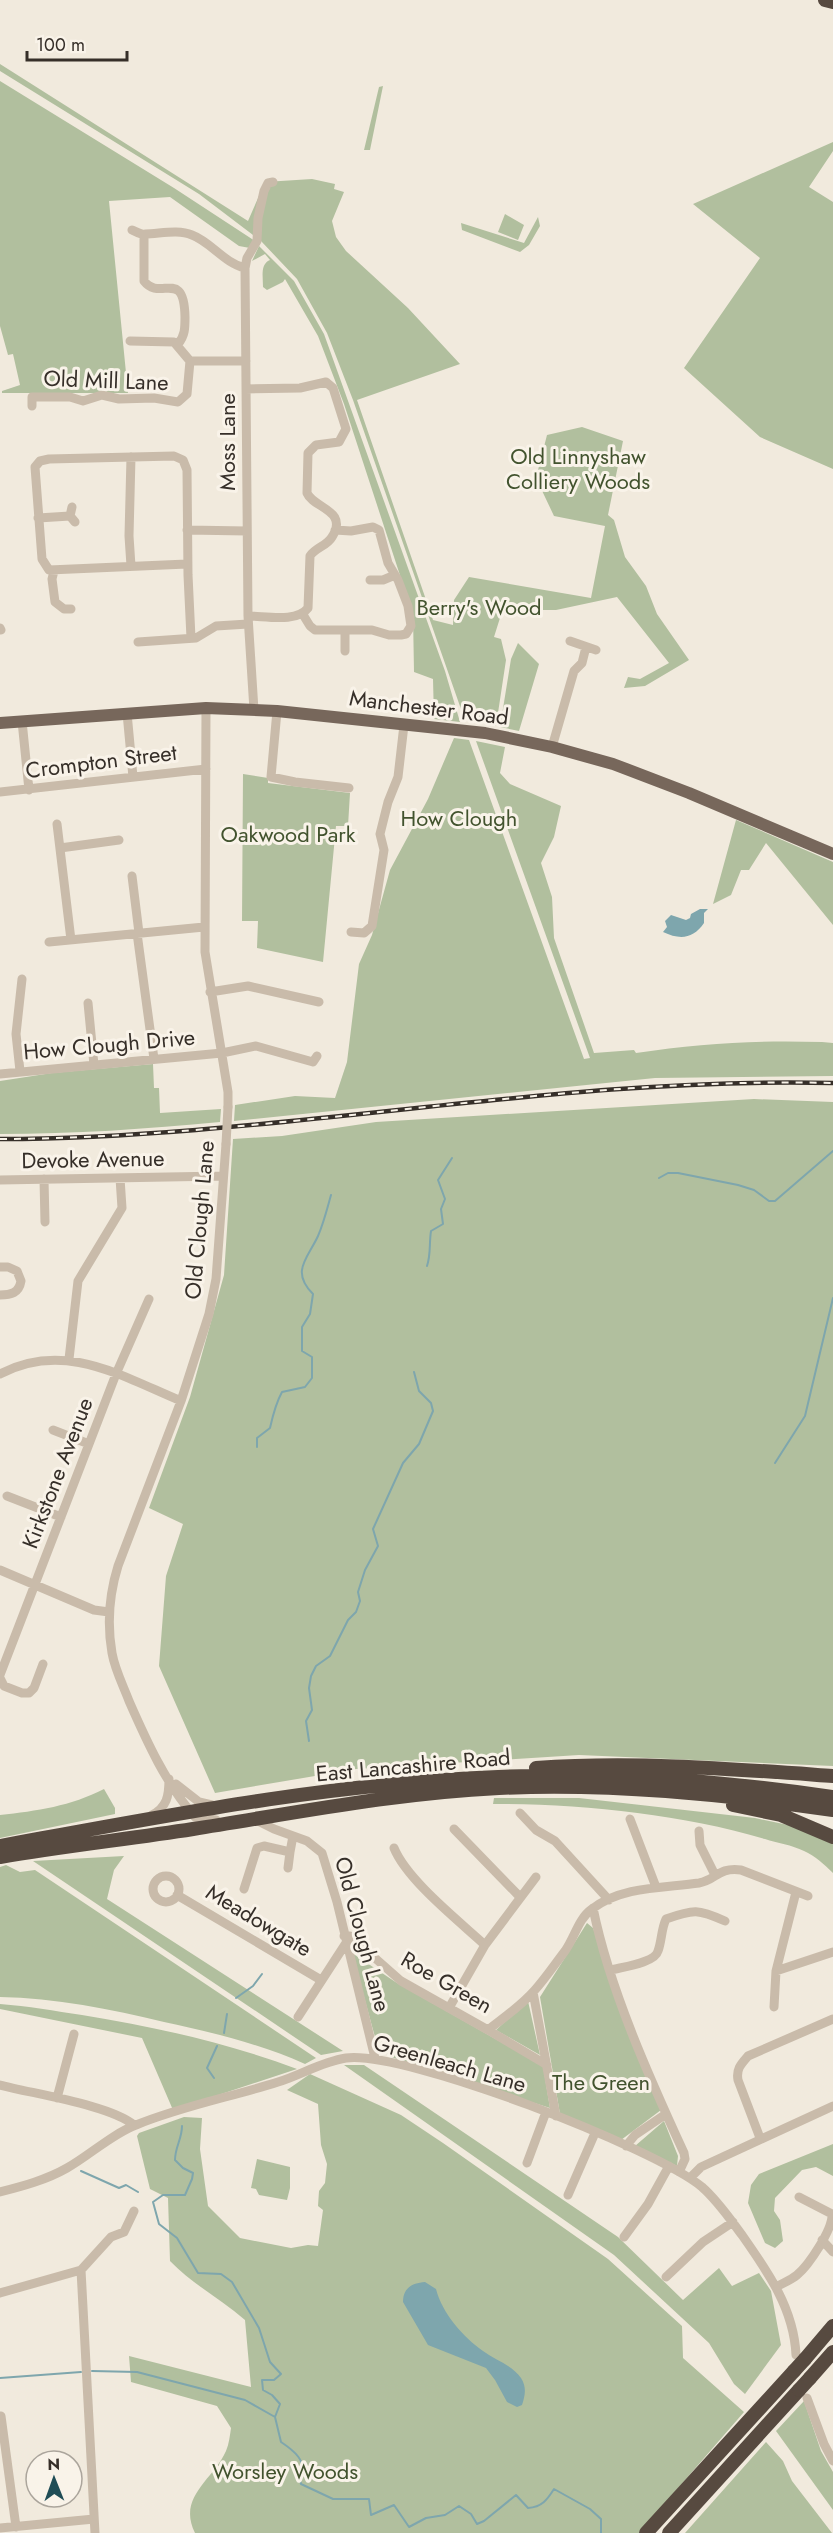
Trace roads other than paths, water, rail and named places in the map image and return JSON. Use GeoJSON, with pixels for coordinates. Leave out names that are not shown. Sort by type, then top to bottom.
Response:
{"type":"FeatureCollection","features":[{"type":"Feature","properties":{"kind":"highway"},"geometry":{"type":"LineString","coordinates":[[825,0],[833,2]]}},
{"type":"Feature","properties":{"kind":"highway"},"geometry":{"type":"LineString","coordinates":[[457,1779],[479,1773],[524,1768],[614,1765],[729,1767],[833,1776]]}},
{"type":"Feature","properties":{"kind":"highway","name":"East Lancashire Road"},"geometry":{"type":"LineString","coordinates":[[0,1846],[245,1805],[385,1785],[457,1779],[543,1776],[672,1778],[833,1797]]}},
{"type":"Feature","properties":{"kind":"highway","name":"East Lancashire Road"},"geometry":{"type":"LineString","coordinates":[[0,1857],[436,1792],[501,1788],[585,1788],[710,1794],[833,1810]]}},
{"type":"Feature","properties":{"kind":"highway"},"geometry":{"type":"LineString","coordinates":[[585,1788],[741,1806],[803,1823],[833,1837]]}},
{"type":"Feature","properties":{"kind":"highway"},"geometry":{"type":"LineString","coordinates":[[646,2533],[794,2371],[801,2357],[833,2326]]}},
{"type":"Feature","properties":{"kind":"highway"},"geometry":{"type":"LineString","coordinates":[[669,2533],[762,2431],[803,2394],[810,2378],[833,2352]]}},
{"type":"Feature","properties":{"kind":"main road","name":"Manchester Road"},"geometry":{"type":"LineString","coordinates":[[0,723],[206,708],[277,711],[482,733],[552,747],[640,773],[833,854]]}},
{"type":"Feature","properties":{"kind":"street","name":"Moss Lane"},"geometry":{"type":"LineString","coordinates":[[254,710],[248,620],[245,268],[247,258],[257,241],[258,218],[264,191],[268,183],[273,182]]}},
{"type":"Feature","properties":{"kind":"street"},"geometry":{"type":"LineString","coordinates":[[132,230],[144,235],[156,232],[194,235],[235,264],[245,268]]}},
{"type":"Feature","properties":{"kind":"street"},"geometry":{"type":"LineString","coordinates":[[144,235],[144,280],[154,288],[172,288],[178,291],[184,301],[185,328],[178,344]]}},
{"type":"Feature","properties":{"kind":"street"},"geometry":{"type":"LineString","coordinates":[[135,339],[170,341],[178,344],[184,357],[190,361],[246,361]]}},
{"type":"Feature","properties":{"kind":"street","name":"Old Mill Lane"},"geometry":{"type":"LineString","coordinates":[[32,406],[32,398],[70,397],[83,400],[102,395],[119,399],[154,398],[178,402],[186,394],[190,361]]}},
{"type":"Feature","properties":{"kind":"street"},"geometry":{"type":"LineString","coordinates":[[138,642],[162,636],[191,638],[201,636],[216,626],[248,620],[294,616],[302,613],[309,602],[310,556],[313,551],[327,544],[335,530],[336,523],[330,510],[313,501],[307,493],[307,458],[309,449],[316,445],[335,444],[342,439],[345,433],[345,423],[333,388],[323,381],[300,388],[246,389]]}},
{"type":"Feature","properties":{"kind":"street"},"geometry":{"type":"LineString","coordinates":[[188,564],[54,571],[42,560],[34,470],[40,461],[49,459],[174,456],[183,460],[187,470],[191,638]]}},
{"type":"Feature","properties":{"kind":"street"},"geometry":{"type":"LineString","coordinates":[[131,457],[129,536],[131,566]]}},
{"type":"Feature","properties":{"kind":"street"},"geometry":{"type":"LineString","coordinates":[[38,518],[72,515]]}},
{"type":"Feature","properties":{"kind":"street"},"geometry":{"type":"LineString","coordinates":[[302,613],[315,630],[372,630],[389,635],[401,635],[409,630],[411,616],[388,563],[381,533],[377,528],[369,527],[346,532],[335,530]]}},
{"type":"Feature","properties":{"kind":"street"},"geometry":{"type":"LineString","coordinates":[[187,530],[247,531]]}},
{"type":"Feature","properties":{"kind":"street"},"geometry":{"type":"LineString","coordinates":[[54,571],[54,607],[71,609]]}},
{"type":"Feature","properties":{"kind":"street"},"geometry":{"type":"LineString","coordinates":[[370,580],[383,580],[395,575]]}},
{"type":"Feature","properties":{"kind":"street"},"geometry":{"type":"LineString","coordinates":[[345,630],[345,651]]}},
{"type":"Feature","properties":{"kind":"street"},"geometry":{"type":"LineString","coordinates":[[570,641],[596,650]]}},
{"type":"Feature","properties":{"kind":"street"},"geometry":{"type":"LineString","coordinates":[[552,747],[574,671],[582,663],[586,647]]}},
{"type":"Feature","properties":{"kind":"street","name":"Old Clough Lane"},"geometry":{"type":"LineString","coordinates":[[206,708],[204,927],[210,992],[228,1092],[216,1279],[209,1314],[181,1401],[118,1566],[111,1592],[109,1612],[112,1654],[120,1680],[143,1734],[158,1763],[192,1813],[200,1820],[254,1819],[307,1841],[322,1853],[375,2058]]}},
{"type":"Feature","properties":{"kind":"street"},"geometry":{"type":"LineString","coordinates":[[277,711],[271,777],[349,788]]}},
{"type":"Feature","properties":{"kind":"street"},"geometry":{"type":"LineString","coordinates":[[127,713],[133,777]]}},
{"type":"Feature","properties":{"kind":"street"},"geometry":{"type":"LineString","coordinates":[[22,721],[29,790]]}},
{"type":"Feature","properties":{"kind":"street"},"geometry":{"type":"LineString","coordinates":[[355,936],[367,932],[372,926],[378,881],[382,871],[384,846],[380,834],[388,802],[398,777],[404,724]]}},
{"type":"Feature","properties":{"kind":"street","name":"Crompton Street"},"geometry":{"type":"LineString","coordinates":[[0,792],[206,769]]}},
{"type":"Feature","properties":{"kind":"street"},"geometry":{"type":"LineString","coordinates":[[57,824],[70,940]]}},
{"type":"Feature","properties":{"kind":"street"},"geometry":{"type":"LineString","coordinates":[[60,848],[119,840]]}},
{"type":"Feature","properties":{"kind":"street"},"geometry":{"type":"LineString","coordinates":[[132,876],[154,1059]]}},
{"type":"Feature","properties":{"kind":"street"},"geometry":{"type":"LineString","coordinates":[[49,942],[204,927]]}},
{"type":"Feature","properties":{"kind":"street"},"geometry":{"type":"LineString","coordinates":[[20,1071],[16,1034],[23,996],[22,979]]}},
{"type":"Feature","properties":{"kind":"street"},"geometry":{"type":"LineString","coordinates":[[210,992],[248,986],[319,1002]]}},
{"type":"Feature","properties":{"kind":"street"},"geometry":{"type":"LineString","coordinates":[[88,1004],[94,1065]]}},
{"type":"Feature","properties":{"kind":"street","name":"How Clough Drive"},"geometry":{"type":"LineString","coordinates":[[0,1074],[222,1053],[255,1046],[313,1062],[317,1056]]}},
{"type":"Feature","properties":{"kind":"street","name":"Devoke Avenue"},"geometry":{"type":"LineString","coordinates":[[0,1180],[223,1176]]}},
{"type":"Feature","properties":{"kind":"street"},"geometry":{"type":"LineString","coordinates":[[69,1359],[78,1281],[122,1208],[120,1178]]}},
{"type":"Feature","properties":{"kind":"street"},"geometry":{"type":"LineString","coordinates":[[44,1179],[45,1222]]}},
{"type":"Feature","properties":{"kind":"street"},"geometry":{"type":"LineString","coordinates":[[0,1267],[13,1268],[20,1275],[21,1281],[18,1291],[13,1294],[0,1295]]}},
{"type":"Feature","properties":{"kind":"street","name":"Kirkstone Avenue"},"geometry":{"type":"LineString","coordinates":[[1,1679],[33,1586],[116,1374],[149,1299]]}},
{"type":"Feature","properties":{"kind":"street"},"geometry":{"type":"LineString","coordinates":[[0,1374],[32,1362],[69,1359],[95,1366],[181,1401]]}},
{"type":"Feature","properties":{"kind":"street"},"geometry":{"type":"LineString","coordinates":[[53,1430],[89,1444]]}},
{"type":"Feature","properties":{"kind":"street"},"geometry":{"type":"LineString","coordinates":[[7,1496],[61,1516]]}},
{"type":"Feature","properties":{"kind":"street"},"geometry":{"type":"LineString","coordinates":[[0,1570],[33,1586],[94,1610],[109,1612]]}},
{"type":"Feature","properties":{"kind":"street"},"geometry":{"type":"LineString","coordinates":[[1,1679],[22,1693],[29,1693],[34,1688],[42,1667],[52,1674]]}},
{"type":"Feature","properties":{"kind":"street"},"geometry":{"type":"LineString","coordinates":[[115,1826],[159,1811],[168,1799],[169,1779]]}},
{"type":"Feature","properties":{"kind":"street","name":"Old Clough Lane"},"geometry":{"type":"LineString","coordinates":[[169,1779],[199,1802],[214,1805],[245,1805]]}},
{"type":"Feature","properties":{"kind":"street"},"geometry":{"type":"LineString","coordinates":[[288,1868],[293,1836],[286,1824],[292,1812]]}},
{"type":"Feature","properties":{"kind":"street"},"geometry":{"type":"LineString","coordinates":[[520,1813],[536,1830],[555,1842],[609,1900]]}},
{"type":"Feature","properties":{"kind":"street"},"geometry":{"type":"LineString","coordinates":[[630,1819],[656,1887]]}},
{"type":"Feature","properties":{"kind":"street"},"geometry":{"type":"LineString","coordinates":[[454,1829],[520,1897]]}},
{"type":"Feature","properties":{"kind":"street"},"geometry":{"type":"LineString","coordinates":[[699,1831],[700,1845],[715,1875]]}},
{"type":"Feature","properties":{"kind":"street"},"geometry":{"type":"LineString","coordinates":[[244,1889],[257,1848],[264,1846],[290,1852]]}},
{"type":"Feature","properties":{"kind":"street"},"geometry":{"type":"LineString","coordinates":[[394,1848],[398,1858],[415,1878],[485,1945]]}},
{"type":"Feature","properties":{"kind":"street","name":"Roe Green"},"geometry":{"type":"LineString","coordinates":[[345,1940],[350,1936],[401,1981],[488,2030],[533,1992],[567,1947],[584,1917],[593,1908],[609,1900],[656,1887],[702,1882],[725,1869],[741,1870],[808,1896]]}},
{"type":"Feature","properties":{"kind":"street"},"geometry":{"type":"LineString","coordinates":[[449,2008],[485,1945],[536,1877]]}},
{"type":"Feature","properties":{"kind":"street"},"geometry":{"type":"LineString","coordinates":[[774,2007],[776,1971],[796,1892]]}},
{"type":"Feature","properties":{"kind":"street","name":"Meadowgate"},"geometry":{"type":"LineString","coordinates":[[177,1894],[321,1980]]}},
{"type":"Feature","properties":{"kind":"street"},"geometry":{"type":"LineString","coordinates":[[593,1908],[599,1938],[630,2024],[684,2153],[685,2159],[679,2172]]}},
{"type":"Feature","properties":{"kind":"street"},"geometry":{"type":"LineString","coordinates":[[611,1970],[652,1960],[658,1953],[666,1919],[690,1911],[702,1911],[725,1921]]}},
{"type":"Feature","properties":{"kind":"street"},"geometry":{"type":"LineString","coordinates":[[298,2017],[345,1940]]}},
{"type":"Feature","properties":{"kind":"street"},"geometry":{"type":"LineString","coordinates":[[776,1971],[833,1952]]}},
{"type":"Feature","properties":{"kind":"street"},"geometry":{"type":"LineString","coordinates":[[533,1992],[556,2116]]}},
{"type":"Feature","properties":{"kind":"street"},"geometry":{"type":"LineString","coordinates":[[760,2138],[738,2080],[737,2071],[740,2065],[748,2055],[833,2019]]}},
{"type":"Feature","properties":{"kind":"street"},"geometry":{"type":"LineString","coordinates":[[488,2030],[547,2065]]}},
{"type":"Feature","properties":{"kind":"street"},"geometry":{"type":"LineString","coordinates":[[57,2098],[74,2034]]}},
{"type":"Feature","properties":{"kind":"street","name":"Greenleach Lane"},"geometry":{"type":"LineString","coordinates":[[0,2192],[56,2174],[134,2125],[293,2077],[319,2065],[347,2058],[375,2058],[475,2087],[546,2112],[626,2146],[690,2178],[708,2192],[732,2222],[776,2287],[790,2317],[801,2357]]}},
{"type":"Feature","properties":{"kind":"street"},"geometry":{"type":"LineString","coordinates":[[0,2085],[57,2098],[125,2118],[134,2125]]}},
{"type":"Feature","properties":{"kind":"street"},"geometry":{"type":"LineString","coordinates":[[690,2178],[701,2167],[833,2106]]}},
{"type":"Feature","properties":{"kind":"street"},"geometry":{"type":"LineString","coordinates":[[526,2163],[546,2112]]}},
{"type":"Feature","properties":{"kind":"street"},"geometry":{"type":"LineString","coordinates":[[626,2146],[635,2134],[666,2114]]}},
{"type":"Feature","properties":{"kind":"street"},"geometry":{"type":"LineString","coordinates":[[568,2195],[595,2133]]}},
{"type":"Feature","properties":{"kind":"street"},"geometry":{"type":"LineString","coordinates":[[624,2237],[648,2204],[669,2166]]}},
{"type":"Feature","properties":{"kind":"street"},"geometry":{"type":"LineString","coordinates":[[776,2287],[797,2275],[832,2222],[832,2214],[799,2196]]}},
{"type":"Feature","properties":{"kind":"street"},"geometry":{"type":"LineString","coordinates":[[0,2293],[81,2270],[111,2236],[124,2232],[134,2211]]}},
{"type":"Feature","properties":{"kind":"street"},"geometry":{"type":"LineString","coordinates":[[666,2277],[703,2242],[732,2222]]}},
{"type":"Feature","properties":{"kind":"street"},"geometry":{"type":"LineString","coordinates":[[822,2240],[833,2252]]}},
{"type":"Feature","properties":{"kind":"street"},"geometry":{"type":"LineString","coordinates":[[81,2270],[95,2533]]}},
{"type":"Feature","properties":{"kind":"street"},"geometry":{"type":"LineString","coordinates":[[803,2394],[833,2461]]}},
{"type":"Feature","properties":{"kind":"street"},"geometry":{"type":"LineString","coordinates":[[1,2416],[20,2529]]}},
{"type":"Feature","properties":{"kind":"street"},"geometry":{"type":"LineString","coordinates":[[0,2528],[20,2529],[94,2519]]}},
{"type":"Feature","properties":{"kind":"water"},"geometry":{"type":"Polygon","coordinates":[[[700,909],[708,909],[704,913],[704,923],[691,935],[681,937],[663,932],[667,927],[665,921],[671,915],[686,920],[700,909]]]}},
{"type":"Feature","properties":{"kind":"water"},"geometry":{"type":"Polygon","coordinates":[[[425,2282],[436,2289],[448,2315],[468,2339],[521,2378],[525,2392],[522,2405],[517,2407],[507,2402],[486,2368],[428,2345],[403,2302],[403,2297],[409,2287],[425,2282]]]}},
{"type":"Feature","properties":{"kind":"waterway"},"geometry":{"type":"LineString","coordinates":[[659,1178],[668,1173],[678,1173],[738,1185],[754,1190],[769,1201],[775,1201],[833,1151]]}},
{"type":"Feature","properties":{"kind":"waterway"},"geometry":{"type":"LineString","coordinates":[[427,1266],[431,1231],[443,1224],[441,1209],[445,1199],[438,1180],[452,1158]]}},
{"type":"Feature","properties":{"kind":"waterway"},"geometry":{"type":"LineString","coordinates":[[257,1447],[257,1438],[270,1428],[282,1392],[305,1387],[312,1378],[312,1357],[302,1351],[302,1327],[310,1314],[313,1294],[306,1286],[302,1271],[320,1231],[331,1195]]}},
{"type":"Feature","properties":{"kind":"waterway"},"geometry":{"type":"LineString","coordinates":[[775,1463],[805,1416],[833,1298]]}},
{"type":"Feature","properties":{"kind":"waterway"},"geometry":{"type":"LineString","coordinates":[[309,1741],[306,1721],[312,1710],[309,1688],[311,1676],[316,1666],[330,1656],[348,1620],[356,1612],[360,1601],[358,1592],[365,1570],[378,1546],[373,1529],[403,1463],[419,1444],[433,1411],[431,1403],[419,1391],[414,1372]]}},
{"type":"Feature","properties":{"kind":"waterway"},"geometry":{"type":"LineString","coordinates":[[236,1998],[253,1986],[262,1974]]}},
{"type":"Feature","properties":{"kind":"waterway"},"geometry":{"type":"LineString","coordinates":[[224,2033],[227,2014]]}},
{"type":"Feature","properties":{"kind":"waterway"},"geometry":{"type":"LineString","coordinates":[[214,2078],[207,2068],[217,2046]]}},
{"type":"Feature","properties":{"kind":"waterway"},"geometry":{"type":"LineString","coordinates":[[182,2126],[175,2160],[183,2168],[193,2173],[192,2179],[185,2195],[163,2195],[153,2202],[159,2224],[177,2238],[198,2273],[221,2274],[232,2282],[259,2328],[270,2362],[281,2374],[274,2380],[262,2380],[263,2390],[272,2395],[280,2404],[275,2417],[281,2442],[301,2461],[302,2471],[299,2476],[301,2484],[333,2499],[369,2499],[371,2515],[394,2505],[409,2527],[426,2518],[445,2515],[459,2506],[471,2514],[477,2524],[516,2495],[528,2508],[544,2502],[554,2489],[590,2509],[601,2519],[601,2533]]}},
{"type":"Feature","properties":{"kind":"waterway"},"geometry":{"type":"LineString","coordinates":[[81,2171],[119,2188],[126,2185],[138,2192]]}},
{"type":"Feature","properties":{"kind":"waterway"},"geometry":{"type":"LineString","coordinates":[[92,2371],[137,2372],[245,2400],[275,2417]]}},
{"type":"Feature","properties":{"kind":"waterway"},"geometry":{"type":"LineString","coordinates":[[0,2378],[81,2372]]}},
{"type":"Feature","properties":{"kind":"railway"},"geometry":{"type":"LineString","coordinates":[[0,1139],[104,1136],[209,1129],[520,1097],[624,1089],[729,1083],[833,1083]]}},
{"type":"Feature","properties":{"kind":"park label","name":"Old Linnyshaw Colliery Woods"},"geometry":{"type":"Point","coordinates":[578,468]}},
{"type":"Feature","properties":{"kind":"park label","name":"Berry's Wood"},"geometry":{"type":"Point","coordinates":[479,607]}},
{"type":"Feature","properties":{"kind":"park label","name":"How Clough"},"geometry":{"type":"Point","coordinates":[459,818]}},
{"type":"Feature","properties":{"kind":"park label","name":"Oakwood Park"},"geometry":{"type":"Point","coordinates":[288,834]}},
{"type":"Feature","properties":{"kind":"park label","name":"The Green"},"geometry":{"type":"Point","coordinates":[601,2082]}},
{"type":"Feature","properties":{"kind":"park label","name":"Worsley Woods"},"geometry":{"type":"Point","coordinates":[285,2471]}}]}
